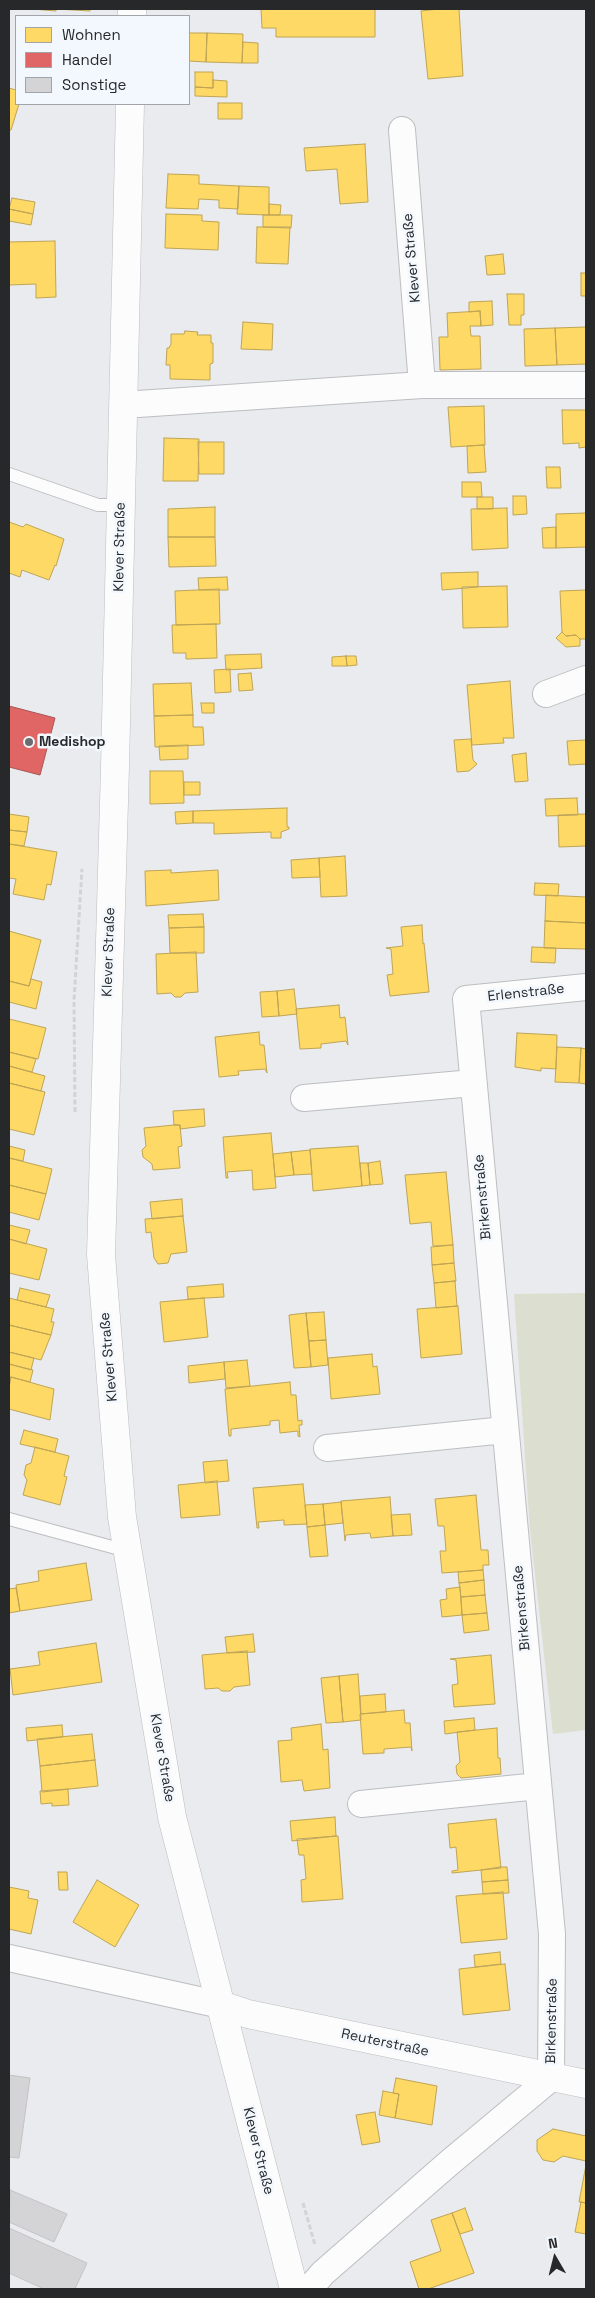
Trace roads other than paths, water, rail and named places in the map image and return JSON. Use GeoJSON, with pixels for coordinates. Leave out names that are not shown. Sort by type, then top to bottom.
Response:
{"type":"FeatureCollection","features":[{"type":"Feature","properties":{"kind":"street","name":"Klever Straße"},"geometry":{"type":"LineString","coordinates":[[130,105],[100,1255],[122,1517],[172,1816],[294,2289]]}},
{"type":"Feature","properties":{"kind":"street","name":"Klever Straße"},"geometry":{"type":"LineString","coordinates":[[402,130],[422,385]]}},
{"type":"Feature","properties":{"kind":"street"},"geometry":{"type":"LineString","coordinates":[[123,405],[422,385],[586,385]]}},
{"type":"Feature","properties":{"kind":"street"},"geometry":{"type":"LineString","coordinates":[[546,694],[586,678]]}},
{"type":"Feature","properties":{"kind":"street","name":"Erlenstraße"},"geometry":{"type":"LineString","coordinates":[[466,999],[586,987]]}},
{"type":"Feature","properties":{"kind":"street","name":"Birkenstraße"},"geometry":{"type":"LineString","coordinates":[[466,999],[552,1934],[551,2078]]}},
{"type":"Feature","properties":{"kind":"street"},"geometry":{"type":"LineString","coordinates":[[304,1098],[473,1083]]}},
{"type":"Feature","properties":{"kind":"street"},"geometry":{"type":"LineString","coordinates":[[327,1448],[505,1430]]}},
{"type":"Feature","properties":{"kind":"street"},"geometry":{"type":"LineString","coordinates":[[361,1804],[538,1786]]}},
{"type":"Feature","properties":{"kind":"street"},"geometry":{"type":"LineString","coordinates":[[9,1958],[221,2005]]}},
{"type":"Feature","properties":{"kind":"street","name":"Reuterstraße"},"geometry":{"type":"LineString","coordinates":[[221,2005],[248,2014],[586,2084]]}},
{"type":"Feature","properties":{"kind":"street"},"geometry":{"type":"LineString","coordinates":[[309,2289],[323,2273],[434,2176],[551,2078]]}},
{"type":"Feature","properties":{"kind":"lane"},"geometry":{"type":"LineString","coordinates":[[9,474],[98,505],[120,505]]}},
{"type":"Feature","properties":{"kind":"lane"},"geometry":{"type":"LineString","coordinates":[[9,1519],[127,1551]]}},
{"type":"Feature","properties":{"kind":"place","name":"Medishop"},"geometry":{"type":"Point","coordinates":[29,742]}}]}
